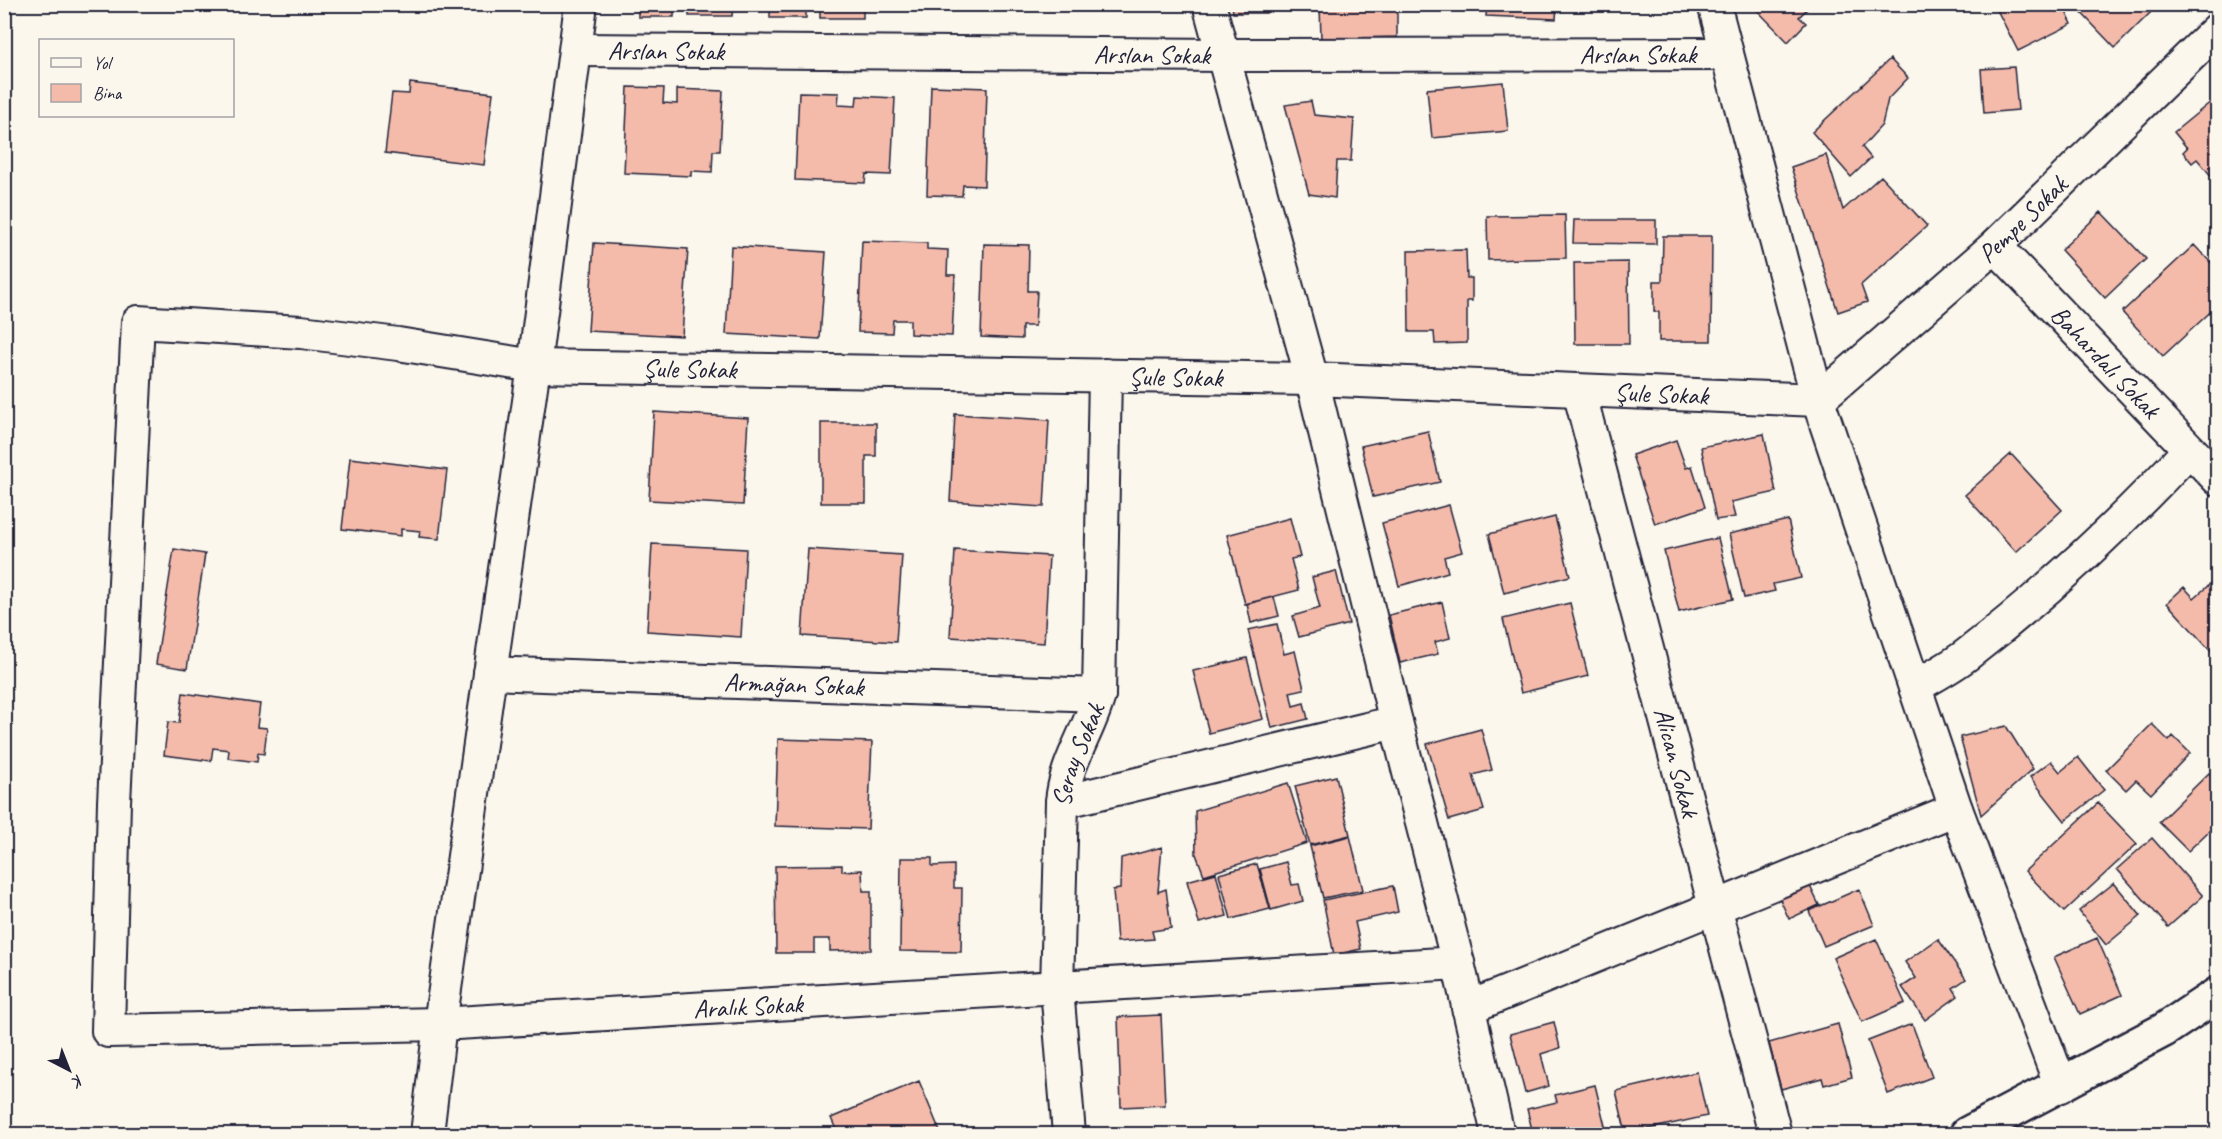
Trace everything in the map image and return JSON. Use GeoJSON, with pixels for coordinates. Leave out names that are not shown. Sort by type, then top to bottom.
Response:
{"type":"FeatureCollection","features":[{"type":"Feature","properties":{"kind":"main road"},"geometry":{"type":"LineString","coordinates":[[1967,1134],[2163,1030],[2217,994]]}},
{"type":"Feature","properties":{"kind":"street"},"geometry":{"type":"LineString","coordinates":[[427,1134],[440,1024],[534,366],[581,4]]}},
{"type":"Feature","properties":{"kind":"street"},"geometry":{"type":"LineString","coordinates":[[1209,4],[1312,379],[1458,963],[1498,1134]]}},
{"type":"Feature","properties":{"kind":"street"},"geometry":{"type":"LineString","coordinates":[[1714,4],[1818,400],[1956,809],[2061,1086]]}},
{"type":"Feature","properties":{"kind":"street","name":"Pempe Sokak"},"geometry":{"type":"LineString","coordinates":[[1818,400],[1995,246],[2217,29]]}},
{"type":"Feature","properties":{"kind":"street","name":"Arslan Sokak"},"geometry":{"type":"LineString","coordinates":[[576,50],[1224,55],[1727,54]]}},
{"type":"Feature","properties":{"kind":"street","name":"Bahardalı Sokak"},"geometry":{"type":"LineString","coordinates":[[1995,246],[2217,479]]}},
{"type":"Feature","properties":{"kind":"street","name":"Şule Sokak"},"geometry":{"type":"LineString","coordinates":[[440,1024],[108,1031],[114,802],[138,322],[301,332],[398,344],[534,366],[1312,379],[1818,400]]}},
{"type":"Feature","properties":{"kind":"street","name":"Seray Sokak"},"geometry":{"type":"LineString","coordinates":[[1069,1134],[1057,988],[1062,802],[1069,766],[1095,711],[1100,695],[1105,375]]}},
{"type":"Feature","properties":{"kind":"street","name":"Alican Sokak"},"geometry":{"type":"LineString","coordinates":[[1579,391],[1775,1134]]}},
{"type":"Feature","properties":{"kind":"street"},"geometry":{"type":"LineString","coordinates":[[1915,687],[1968,654],[2027,606],[2144,499],[2189,450]]}},
{"type":"Feature","properties":{"kind":"street","name":"Armağan Sokak"},"geometry":{"type":"LineString","coordinates":[[490,673],[1100,695]]}},
{"type":"Feature","properties":{"kind":"street"},"geometry":{"type":"LineString","coordinates":[[1062,802],[1396,722]]}},
{"type":"Feature","properties":{"kind":"street"},"geometry":{"type":"LineString","coordinates":[[1468,1008],[1956,809]]}},
{"type":"Feature","properties":{"kind":"street","name":"Aralık Sokak"},"geometry":{"type":"LineString","coordinates":[[440,1024],[1458,963]]}},
{"type":"Feature","properties":{"kind":"building"},"geometry":{"type":"Polygon","coordinates":[[[638,4],[674,4],[674,17],[638,17],[638,4]]]}},
{"type":"Feature","properties":{"kind":"building"},"geometry":{"type":"Polygon","coordinates":[[[689,4],[733,4],[732,16],[689,16],[689,4]]]}},
{"type":"Feature","properties":{"kind":"building"},"geometry":{"type":"Polygon","coordinates":[[[770,4],[863,4],[863,18],[820,18],[820,6],[806,6],[806,18],[770,18],[770,4]]]}},
{"type":"Feature","properties":{"kind":"building"},"geometry":{"type":"Polygon","coordinates":[[[1232,4],[1285,4],[1285,6],[1266,5],[1266,13],[1233,13],[1232,4]]]}},
{"type":"Feature","properties":{"kind":"building"},"geometry":{"type":"Polygon","coordinates":[[[1397,4],[1397,37],[1321,39],[1320,5],[1397,4]]]}},
{"type":"Feature","properties":{"kind":"building"},"geometry":{"type":"Polygon","coordinates":[[[1487,4],[1557,4],[1556,19],[1486,16],[1487,4]]]}},
{"type":"Feature","properties":{"kind":"building"},"geometry":{"type":"Polygon","coordinates":[[[1758,4],[1812,4],[1799,17],[1806,23],[1788,42],[1755,8],[1758,4]]]}},
{"type":"Feature","properties":{"kind":"building"},"geometry":{"type":"Polygon","coordinates":[[[1994,4],[2062,4],[2072,24],[2018,51],[1994,4]]]}},
{"type":"Feature","properties":{"kind":"building"},"geometry":{"type":"Polygon","coordinates":[[[2073,4],[2159,4],[2115,48],[2073,4]]]}},
{"type":"Feature","properties":{"kind":"building"},"geometry":{"type":"Polygon","coordinates":[[[1890,59],[1908,78],[1888,99],[1882,125],[1862,147],[1871,158],[1851,177],[1812,132],[1890,59]]]}},
{"type":"Feature","properties":{"kind":"building"},"geometry":{"type":"Polygon","coordinates":[[[2014,67],[2018,110],[1984,113],[1981,69],[2014,67]]]}},
{"type":"Feature","properties":{"kind":"building"},"geometry":{"type":"Polygon","coordinates":[[[1503,82],[1508,131],[1432,138],[1427,89],[1503,82]]]}},
{"type":"Feature","properties":{"kind":"building"},"geometry":{"type":"Polygon","coordinates":[[[410,83],[493,93],[484,165],[385,153],[392,93],[409,94],[410,83]]]}},
{"type":"Feature","properties":{"kind":"building"},"geometry":{"type":"Polygon","coordinates":[[[931,86],[987,88],[984,186],[963,185],[962,196],[927,195],[931,86]]]}},
{"type":"Feature","properties":{"kind":"building"},"geometry":{"type":"Polygon","coordinates":[[[628,87],[664,88],[663,103],[677,104],[677,89],[723,91],[720,151],[713,151],[712,172],[691,171],[691,176],[624,173],[628,87]]]}},
{"type":"Feature","properties":{"kind":"building"},"geometry":{"type":"Polygon","coordinates":[[[799,92],[839,93],[838,105],[856,106],[857,96],[895,98],[891,175],[866,174],[865,183],[795,180],[799,92]]]}},
{"type":"Feature","properties":{"kind":"building"},"geometry":{"type":"Polygon","coordinates":[[[1311,101],[1314,115],[1354,119],[1351,161],[1337,161],[1335,198],[1309,194],[1285,105],[1311,101]]]}},
{"type":"Feature","properties":{"kind":"building"},"geometry":{"type":"Polygon","coordinates":[[[2212,101],[2218,108],[2218,184],[2197,159],[2192,163],[2183,152],[2187,148],[2174,132],[2212,101]]]}},
{"type":"Feature","properties":{"kind":"building"},"geometry":{"type":"Polygon","coordinates":[[[1826,155],[1843,210],[1881,176],[1927,226],[1861,285],[1867,302],[1838,312],[1791,167],[1826,155]]]}},
{"type":"Feature","properties":{"kind":"building"},"geometry":{"type":"Polygon","coordinates":[[[2101,212],[2146,259],[2105,298],[2061,250],[2101,212]]]}},
{"type":"Feature","properties":{"kind":"building"},"geometry":{"type":"Polygon","coordinates":[[[1565,215],[1566,258],[1488,260],[1487,216],[1565,215]]]}},
{"type":"Feature","properties":{"kind":"building"},"geometry":{"type":"Polygon","coordinates":[[[1574,220],[1656,220],[1656,244],[1573,243],[1574,220]]]}},
{"type":"Feature","properties":{"kind":"building"},"geometry":{"type":"Polygon","coordinates":[[[1663,236],[1712,236],[1711,341],[1659,341],[1659,312],[1654,312],[1654,281],[1662,281],[1663,236]]]}},
{"type":"Feature","properties":{"kind":"building"},"geometry":{"type":"Polygon","coordinates":[[[862,241],[927,243],[927,249],[948,250],[947,275],[955,275],[952,336],[910,334],[910,320],[893,320],[892,333],[858,332],[862,241]]]}},
{"type":"Feature","properties":{"kind":"building"},"geometry":{"type":"Polygon","coordinates":[[[594,243],[688,249],[682,336],[588,331],[594,243]]]}},
{"type":"Feature","properties":{"kind":"building"},"geometry":{"type":"Polygon","coordinates":[[[984,244],[1029,245],[1028,291],[1037,291],[1035,326],[1022,326],[1022,339],[981,337],[984,244]]]}},
{"type":"Feature","properties":{"kind":"building"},"geometry":{"type":"Polygon","coordinates":[[[2194,245],[2218,270],[2218,305],[2163,356],[2122,312],[2194,245]]]}},
{"type":"Feature","properties":{"kind":"building"},"geometry":{"type":"Polygon","coordinates":[[[731,246],[826,252],[820,339],[726,334],[731,246]]]}},
{"type":"Feature","properties":{"kind":"building"},"geometry":{"type":"Polygon","coordinates":[[[1466,250],[1467,278],[1472,278],[1472,301],[1467,301],[1467,343],[1435,344],[1434,332],[1409,332],[1408,251],[1466,250]]]}},
{"type":"Feature","properties":{"kind":"building"},"geometry":{"type":"Polygon","coordinates":[[[1628,262],[1629,344],[1575,344],[1574,263],[1628,262]]]}},
{"type":"Feature","properties":{"kind":"building"},"geometry":{"type":"Polygon","coordinates":[[[654,412],[748,418],[743,505],[649,500],[654,412]]]}},
{"type":"Feature","properties":{"kind":"building"},"geometry":{"type":"Polygon","coordinates":[[[955,414],[1049,420],[1044,507],[950,501],[955,414]]]}},
{"type":"Feature","properties":{"kind":"building"},"geometry":{"type":"Polygon","coordinates":[[[821,423],[876,423],[876,456],[866,456],[866,503],[821,503],[821,423]]]}},
{"type":"Feature","properties":{"kind":"building"},"geometry":{"type":"Polygon","coordinates":[[[1428,431],[1440,482],[1373,497],[1361,446],[1428,431]]]}},
{"type":"Feature","properties":{"kind":"building"},"geometry":{"type":"Polygon","coordinates":[[[1764,434],[1776,492],[1731,502],[1735,517],[1716,520],[1701,447],[1764,434]]]}},
{"type":"Feature","properties":{"kind":"building"},"geometry":{"type":"Polygon","coordinates":[[[1676,440],[1686,468],[1692,466],[1705,507],[1655,524],[1632,455],[1676,440]]]}},
{"type":"Feature","properties":{"kind":"building"},"geometry":{"type":"Polygon","coordinates":[[[2011,454],[2062,510],[2016,552],[1965,495],[2011,454]]]}},
{"type":"Feature","properties":{"kind":"building"},"geometry":{"type":"Polygon","coordinates":[[[350,458],[447,470],[439,539],[419,537],[420,531],[401,529],[401,536],[342,529],[350,458]]]}},
{"type":"Feature","properties":{"kind":"building"},"geometry":{"type":"Polygon","coordinates":[[[1449,505],[1462,552],[1444,557],[1448,572],[1399,586],[1382,523],[1449,505]]]}},
{"type":"Feature","properties":{"kind":"building"},"geometry":{"type":"Polygon","coordinates":[[[1555,517],[1570,576],[1504,593],[1489,534],[1555,517]]]}},
{"type":"Feature","properties":{"kind":"building"},"geometry":{"type":"Polygon","coordinates":[[[1290,518],[1300,557],[1291,559],[1299,590],[1245,604],[1227,535],[1290,518]]]}},
{"type":"Feature","properties":{"kind":"building"},"geometry":{"type":"Polygon","coordinates":[[[1788,520],[1801,578],[1773,584],[1775,591],[1744,598],[1729,534],[1788,520]]]}},
{"type":"Feature","properties":{"kind":"building"},"geometry":{"type":"Polygon","coordinates":[[[1718,538],[1733,599],[1679,612],[1664,551],[1718,538]]]}},
{"type":"Feature","properties":{"kind":"building"},"geometry":{"type":"Polygon","coordinates":[[[652,544],[746,549],[741,637],[647,631],[652,544]]]}},
{"type":"Feature","properties":{"kind":"building"},"geometry":{"type":"Polygon","coordinates":[[[174,549],[205,554],[187,669],[156,664],[174,549]]]}},
{"type":"Feature","properties":{"kind":"building"},"geometry":{"type":"Polygon","coordinates":[[[808,549],[902,555],[896,642],[802,636],[808,549]]]}},
{"type":"Feature","properties":{"kind":"building"},"geometry":{"type":"Polygon","coordinates":[[[955,550],[1049,556],[1044,643],[950,637],[955,550]]]}},
{"type":"Feature","properties":{"kind":"building"},"geometry":{"type":"Polygon","coordinates":[[[1336,571],[1349,624],[1299,637],[1293,616],[1320,608],[1312,577],[1336,571]]]}},
{"type":"Feature","properties":{"kind":"building"},"geometry":{"type":"Polygon","coordinates":[[[2210,584],[2218,592],[2218,659],[2167,603],[2184,587],[2194,598],[2210,584]]]}},
{"type":"Feature","properties":{"kind":"building"},"geometry":{"type":"Polygon","coordinates":[[[1274,597],[1279,616],[1251,623],[1247,604],[1274,597]]]}},
{"type":"Feature","properties":{"kind":"building"},"geometry":{"type":"Polygon","coordinates":[[[1442,602],[1450,638],[1435,642],[1438,654],[1400,663],[1389,615],[1442,602]]]}},
{"type":"Feature","properties":{"kind":"building"},"geometry":{"type":"Polygon","coordinates":[[[1570,603],[1588,676],[1521,693],[1503,619],[1570,603]]]}},
{"type":"Feature","properties":{"kind":"building"},"geometry":{"type":"Polygon","coordinates":[[[1277,624],[1284,654],[1295,651],[1304,689],[1290,692],[1293,706],[1304,703],[1308,719],[1272,728],[1248,630],[1277,624]]]}},
{"type":"Feature","properties":{"kind":"building"},"geometry":{"type":"Polygon","coordinates":[[[1247,658],[1263,719],[1209,733],[1193,671],[1247,658]]]}},
{"type":"Feature","properties":{"kind":"building"},"geometry":{"type":"Polygon","coordinates":[[[183,693],[260,704],[257,727],[267,728],[264,754],[258,753],[257,762],[228,758],[229,750],[213,748],[211,761],[164,755],[168,722],[179,723],[183,693]]]}},
{"type":"Feature","properties":{"kind":"building"},"geometry":{"type":"Polygon","coordinates":[[[2152,724],[2169,741],[2173,736],[2190,753],[2151,794],[2136,780],[2126,790],[2106,770],[2152,724]]]}},
{"type":"Feature","properties":{"kind":"building"},"geometry":{"type":"Polygon","coordinates":[[[2006,726],[2033,769],[1981,815],[1960,737],[2006,726]]]}},
{"type":"Feature","properties":{"kind":"building"},"geometry":{"type":"Polygon","coordinates":[[[1481,729],[1492,770],[1473,775],[1484,810],[1449,820],[1427,744],[1481,729]]]}},
{"type":"Feature","properties":{"kind":"building"},"geometry":{"type":"Polygon","coordinates":[[[778,739],[872,742],[868,829],[775,826],[778,739]]]}},
{"type":"Feature","properties":{"kind":"building"},"geometry":{"type":"Polygon","coordinates":[[[2078,757],[2104,790],[2065,821],[2030,777],[2051,761],[2060,772],[2078,757]]]}},
{"type":"Feature","properties":{"kind":"building"},"geometry":{"type":"Polygon","coordinates":[[[2209,773],[2218,781],[2218,838],[2210,830],[2188,851],[2159,822],[2209,773]]]}},
{"type":"Feature","properties":{"kind":"building"},"geometry":{"type":"Polygon","coordinates":[[[1336,776],[1350,835],[1310,845],[1295,786],[1336,776]]]}},
{"type":"Feature","properties":{"kind":"building"},"geometry":{"type":"Polygon","coordinates":[[[1288,783],[1307,843],[1204,875],[1196,854],[1195,811],[1288,783]]]}},
{"type":"Feature","properties":{"kind":"building"},"geometry":{"type":"Polygon","coordinates":[[[2098,803],[2137,844],[2064,912],[2025,871],[2098,803]]]}},
{"type":"Feature","properties":{"kind":"building"},"geometry":{"type":"Polygon","coordinates":[[[1350,836],[1363,890],[1323,898],[1310,846],[1350,836]]]}},
{"type":"Feature","properties":{"kind":"building"},"geometry":{"type":"Polygon","coordinates":[[[2152,838],[2203,896],[2168,927],[2117,869],[2152,838]]]}},
{"type":"Feature","properties":{"kind":"building"},"geometry":{"type":"Polygon","coordinates":[[[1162,847],[1158,892],[1166,889],[1171,928],[1152,931],[1154,939],[1117,942],[1113,890],[1120,889],[1121,858],[1162,847]]]}},
{"type":"Feature","properties":{"kind":"building"},"geometry":{"type":"Polygon","coordinates":[[[901,858],[932,858],[932,866],[954,865],[954,888],[962,888],[961,952],[900,951],[901,858]]]}},
{"type":"Feature","properties":{"kind":"building"},"geometry":{"type":"Polygon","coordinates":[[[1286,862],[1292,885],[1299,884],[1303,901],[1271,910],[1260,869],[1286,862]]]}},
{"type":"Feature","properties":{"kind":"building"},"geometry":{"type":"Polygon","coordinates":[[[1257,864],[1270,909],[1231,919],[1219,874],[1257,864]]]}},
{"type":"Feature","properties":{"kind":"building"},"geometry":{"type":"Polygon","coordinates":[[[842,865],[842,871],[862,870],[863,891],[871,891],[871,950],[830,951],[830,939],[814,939],[814,953],[776,953],[775,866],[842,865]]]}},
{"type":"Feature","properties":{"kind":"building"},"geometry":{"type":"Polygon","coordinates":[[[1216,873],[1227,916],[1199,923],[1187,881],[1216,873]]]}},
{"type":"Feature","properties":{"kind":"building"},"geometry":{"type":"Polygon","coordinates":[[[1807,880],[1819,905],[1789,919],[1777,893],[1807,880]]]}},
{"type":"Feature","properties":{"kind":"building"},"geometry":{"type":"Polygon","coordinates":[[[2114,883],[2141,916],[2106,945],[2079,911],[2114,883]]]}},
{"type":"Feature","properties":{"kind":"building"},"geometry":{"type":"Polygon","coordinates":[[[1393,886],[1398,912],[1355,922],[1361,949],[1334,955],[1323,900],[1393,886]]]}},
{"type":"Feature","properties":{"kind":"building"},"geometry":{"type":"Polygon","coordinates":[[[1859,889],[1874,925],[1824,946],[1809,911],[1859,889]]]}},
{"type":"Feature","properties":{"kind":"building"},"geometry":{"type":"Polygon","coordinates":[[[2097,938],[2122,995],[2080,1014],[2054,957],[2097,938]]]}},
{"type":"Feature","properties":{"kind":"building"},"geometry":{"type":"Polygon","coordinates":[[[1876,939],[1905,1003],[1862,1022],[1833,958],[1876,939]]]}},
{"type":"Feature","properties":{"kind":"building"},"geometry":{"type":"Polygon","coordinates":[[[1938,939],[1966,979],[1953,988],[1958,996],[1925,1020],[1902,987],[1916,978],[1905,962],[1938,939]]]}},
{"type":"Feature","properties":{"kind":"building"},"geometry":{"type":"Polygon","coordinates":[[[1161,1015],[1165,1105],[1121,1107],[1118,1017],[1161,1015]]]}},
{"type":"Feature","properties":{"kind":"building"},"geometry":{"type":"Polygon","coordinates":[[[1554,1022],[1560,1048],[1541,1054],[1549,1086],[1525,1093],[1510,1034],[1554,1022]]]}},
{"type":"Feature","properties":{"kind":"building"},"geometry":{"type":"Polygon","coordinates":[[[1838,1024],[1852,1077],[1824,1085],[1822,1078],[1781,1089],[1769,1043],[1838,1024]]]}},
{"type":"Feature","properties":{"kind":"building"},"geometry":{"type":"Polygon","coordinates":[[[1912,1024],[1932,1077],[1888,1094],[1868,1041],[1912,1024]]]}},
{"type":"Feature","properties":{"kind":"building"},"geometry":{"type":"Polygon","coordinates":[[[1697,1072],[1707,1116],[1626,1134],[1616,1091],[1697,1072]]]}},
{"type":"Feature","properties":{"kind":"building"},"geometry":{"type":"Polygon","coordinates":[[[919,1081],[941,1134],[838,1134],[831,1118],[919,1081]]]}},
{"type":"Feature","properties":{"kind":"building"},"geometry":{"type":"Polygon","coordinates":[[[1595,1085],[1607,1134],[1533,1134],[1527,1109],[1557,1102],[1555,1095],[1595,1085]]]}}]}
